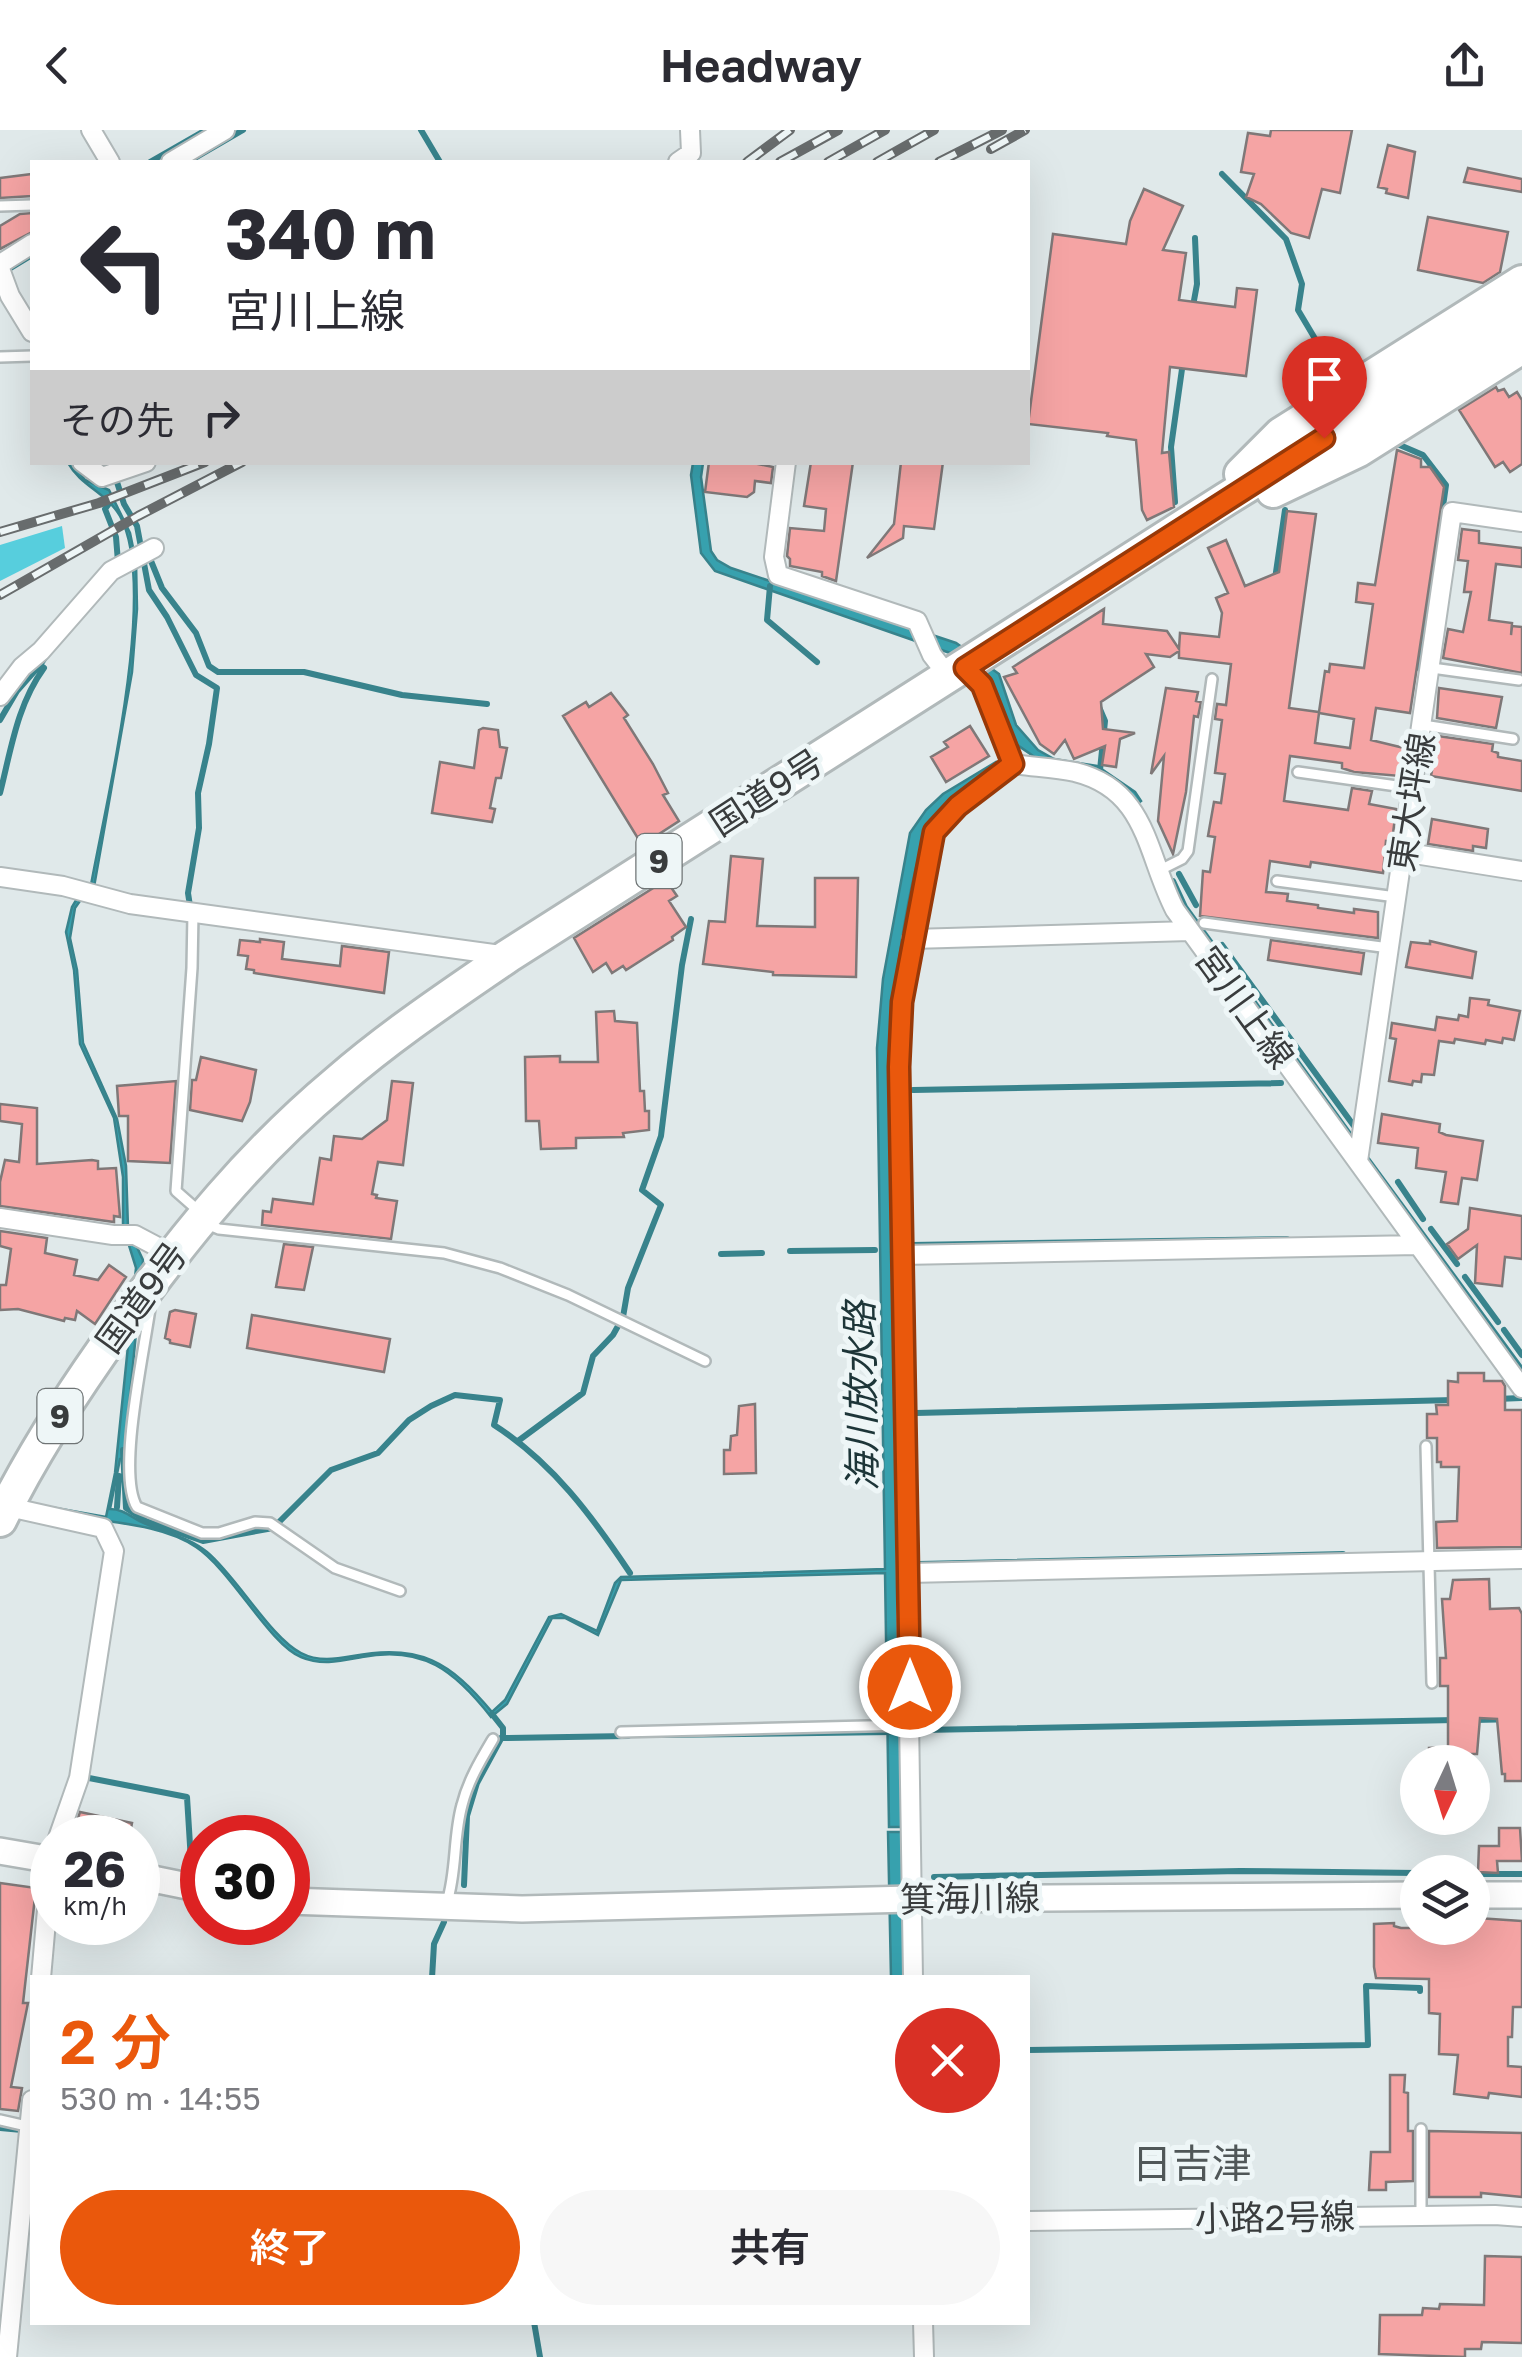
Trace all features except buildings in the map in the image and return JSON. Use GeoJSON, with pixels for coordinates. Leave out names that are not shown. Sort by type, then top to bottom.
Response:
{"type":"FeatureCollection","features":[{"type":"Feature","properties":{"kind":"highway","name":"9"},"geometry":{"type":"LineString","coordinates":[[1226,499],[1240,475],[1282,434],[1522,282]]}},
{"type":"Feature","properties":{"kind":"highway","name":"国道9号"},"geometry":{"type":"LineString","coordinates":[[2,1511],[79,1383],[157,1274],[240,1174],[336,1082],[508,956],[1226,499],[1522,316]]}},
{"type":"Feature","properties":{"kind":"highway","name":"9"},"geometry":{"type":"LineString","coordinates":[[1226,499],[1259,498],[1358,450],[1522,348]]}},
{"type":"Feature","properties":{"kind":"street"},"geometry":{"type":"LineString","coordinates":[[91,130],[109,160]]}},
{"type":"Feature","properties":{"kind":"street"},"geometry":{"type":"LineString","coordinates":[[173,160],[225,130]]}},
{"type":"Feature","properties":{"kind":"street"},"geometry":{"type":"LineString","coordinates":[[681,160],[691,153],[690,130]]}},
{"type":"Feature","properties":{"kind":"street"},"geometry":{"type":"LineString","coordinates":[[30,245],[0,266],[10,296],[30,329]]}},
{"type":"Feature","properties":{"kind":"street"},"geometry":{"type":"LineString","coordinates":[[86,465],[102,477],[137,465]]}},
{"type":"Feature","properties":{"kind":"street"},"geometry":{"type":"LineString","coordinates":[[786,465],[774,556],[778,575],[916,621],[932,655],[982,685],[1013,764],[958,806],[934,832],[902,1002],[899,1067],[914,1975]]}},
{"type":"Feature","properties":{"kind":"street","name":"東大坪線"},"geometry":{"type":"LineString","coordinates":[[1358,1161],[1452,512],[1522,522]]}},
{"type":"Feature","properties":{"kind":"street"},"geometry":{"type":"LineString","coordinates":[[0,696],[111,571],[154,548]]}},
{"type":"Feature","properties":{"kind":"street","name":"宮川上線"},"geometry":{"type":"LineString","coordinates":[[1013,764],[1076,772],[1108,784],[1134,808],[1176,910],[1197,927],[1358,1161],[1522,1388]]}},
{"type":"Feature","properties":{"kind":"street"},"geometry":{"type":"LineString","coordinates":[[1402,852],[1522,870]]}},
{"type":"Feature","properties":{"kind":"street"},"geometry":{"type":"LineString","coordinates":[[0,878],[63,886],[130,904],[508,956]]}},
{"type":"Feature","properties":{"kind":"street"},"geometry":{"type":"LineString","coordinates":[[912,940],[1197,927]]}},
{"type":"Feature","properties":{"kind":"street"},"geometry":{"type":"LineString","coordinates":[[0,1218],[129,1235],[157,1274]]}},
{"type":"Feature","properties":{"kind":"street"},"geometry":{"type":"LineString","coordinates":[[902,1256],[1418,1245]]}},
{"type":"Feature","properties":{"kind":"street"},"geometry":{"type":"LineString","coordinates":[[2,1511],[102,1528],[114,1551],[79,1778],[66,1815]]}},
{"type":"Feature","properties":{"kind":"street"},"geometry":{"type":"LineString","coordinates":[[909,1574],[1522,1560]]}},
{"type":"Feature","properties":{"kind":"street"},"geometry":{"type":"LineString","coordinates":[[0,1851],[30,1852]]}},
{"type":"Feature","properties":{"kind":"street","name":"箕海川線"},"geometry":{"type":"LineString","coordinates":[[310,1902],[522,1909],[911,1898],[1400,1895]]}},
{"type":"Feature","properties":{"kind":"street"},"geometry":{"type":"LineString","coordinates":[[1490,1895],[1522,1895]]}},
{"type":"Feature","properties":{"kind":"street"},"geometry":{"type":"LineString","coordinates":[[42,1975],[45,1945]]}},
{"type":"Feature","properties":{"kind":"street"},"geometry":{"type":"LineString","coordinates":[[7,2357],[30,2127]]}},
{"type":"Feature","properties":{"kind":"street","name":"小路2号線"},"geometry":{"type":"LineString","coordinates":[[1030,2220],[1522,2217]]}},
{"type":"Feature","properties":{"kind":"street"},"geometry":{"type":"LineString","coordinates":[[923,2325],[924,2357]]}},
{"type":"Feature","properties":{"kind":"lane"},"geometry":{"type":"LineString","coordinates":[[0,206],[30,205]]}},
{"type":"Feature","properties":{"kind":"lane"},"geometry":{"type":"LineString","coordinates":[[0,357],[30,356]]}},
{"type":"Feature","properties":{"kind":"lane"},"geometry":{"type":"LineString","coordinates":[[1432,668],[1518,680]]}},
{"type":"Feature","properties":{"kind":"lane"},"geometry":{"type":"LineString","coordinates":[[1158,871],[1188,851],[1212,679]]}},
{"type":"Feature","properties":{"kind":"lane"},"geometry":{"type":"LineString","coordinates":[[1423,725],[1513,739]]}},
{"type":"Feature","properties":{"kind":"lane"},"geometry":{"type":"LineString","coordinates":[[1298,772],[1411,788]]}},
{"type":"Feature","properties":{"kind":"lane"},"geometry":{"type":"LineString","coordinates":[[1277,881],[1396,897]]}},
{"type":"Feature","properties":{"kind":"lane"},"geometry":{"type":"LineString","coordinates":[[192,912],[192,968],[176,1191],[201,1218],[219,1229],[444,1253],[500,1268],[705,1361]]}},
{"type":"Feature","properties":{"kind":"lane"},"geometry":{"type":"LineString","coordinates":[[1197,927],[1389,948]]}},
{"type":"Feature","properties":{"kind":"lane"},"geometry":{"type":"LineString","coordinates":[[157,1274],[130,1459],[130,1486],[136,1507],[202,1533],[218,1533],[255,1522],[270,1523],[335,1568],[400,1591]]}},
{"type":"Feature","properties":{"kind":"lane"},"geometry":{"type":"LineString","coordinates":[[1426,1446],[1432,1683]]}},
{"type":"Feature","properties":{"kind":"lane"},"geometry":{"type":"LineString","coordinates":[[621,1732],[910,1724]]}},
{"type":"Feature","properties":{"kind":"lane"},"geometry":{"type":"LineString","coordinates":[[445,1906],[453,1882],[460,1808],[472,1775],[494,1739]]}},
{"type":"Feature","properties":{"kind":"lane"},"geometry":{"type":"LineString","coordinates":[[0,2120],[30,2127]]}},
{"type":"Feature","properties":{"kind":"lane"},"geometry":{"type":"LineString","coordinates":[[1420,2129],[1421,2216]]}},
{"type":"Feature","properties":{"kind":"shaded area"},"geometry":{"type":"Polygon","coordinates":[[[70,465],[74,465],[85,480],[109,490],[130,533],[136,562],[132,672],[94,887],[91,885],[126,696],[134,592],[131,549],[120,516],[70,465]]]}},
{"type":"Feature","properties":{"kind":"shaded area"},"geometry":{"type":"Polygon","coordinates":[[[693,465],[703,465],[711,551],[717,560],[956,643],[999,674],[1016,725],[1038,750],[1054,759],[1097,766],[1135,792],[1141,801],[1137,804],[1039,760],[1010,740],[988,679],[950,653],[715,571],[701,553],[693,465]]]}},
{"type":"Feature","properties":{"kind":"shaded area"},"geometry":{"type":"Polygon","coordinates":[[[62,526],[65,548],[0,581],[0,545],[62,526]]]}},
{"type":"Feature","properties":{"kind":"shaded area"},"geometry":{"type":"Polygon","coordinates":[[[996,762],[1000,769],[951,801],[929,828],[908,902],[894,1000],[903,1827],[889,1827],[885,1573],[621,1580],[598,1635],[565,1618],[552,1618],[507,1704],[491,1717],[450,1675],[420,1659],[384,1654],[324,1662],[301,1657],[276,1638],[223,1572],[186,1541],[150,1528],[33,1504],[106,1517],[115,1473],[136,1268],[123,1226],[123,1177],[114,1118],[80,1044],[74,970],[66,932],[78,897],[82,898],[75,908],[70,938],[77,970],[83,1043],[117,1119],[126,1166],[128,1228],[143,1260],[124,1458],[120,1459],[110,1509],[185,1539],[207,1552],[278,1634],[301,1653],[327,1659],[397,1652],[432,1660],[462,1680],[492,1712],[505,1700],[549,1617],[561,1614],[597,1631],[615,1583],[621,1577],[885,1569],[877,1048],[883,979],[910,833],[943,794],[996,762]]]}},
{"type":"Feature","properties":{"kind":"shaded area"},"geometry":{"type":"Polygon","coordinates":[[[888,1832],[903,1832],[905,1975],[891,1975],[888,1832]]]}},
{"type":"Feature","properties":{"kind":"waterway"},"geometry":{"type":"LineString","coordinates":[[154,160],[206,130]]}},
{"type":"Feature","properties":{"kind":"waterway"},"geometry":{"type":"LineString","coordinates":[[191,160],[243,130]]}},
{"type":"Feature","properties":{"kind":"waterway"},"geometry":{"type":"LineString","coordinates":[[421,130],[439,160]]}},
{"type":"Feature","properties":{"kind":"waterway"},"geometry":{"type":"LineString","coordinates":[[1222,174],[1286,239],[1302,284],[1298,310],[1317,342],[1324,381],[1330,388]]}},
{"type":"Feature","properties":{"kind":"waterway"},"geometry":{"type":"LineString","coordinates":[[1193,306],[1197,284],[1195,238]]}},
{"type":"Feature","properties":{"kind":"waterway"},"geometry":{"type":"LineString","coordinates":[[4,272],[30,256]]}},
{"type":"Feature","properties":{"kind":"waterway"},"geometry":{"type":"LineString","coordinates":[[1175,502],[1171,447],[1183,362]]}},
{"type":"Feature","properties":{"kind":"waterway"},"geometry":{"type":"LineString","coordinates":[[1395,443],[1423,455],[1446,485],[1420,669]]}},
{"type":"Feature","properties":{"kind":"waterway"},"geometry":{"type":"LineString","coordinates":[[116,479],[137,526],[149,590],[196,675],[217,688],[198,793],[199,828],[188,893],[190,906]]}},
{"type":"Feature","properties":{"kind":"waterway"},"geometry":{"type":"LineString","coordinates":[[111,501],[105,509],[116,537],[118,562]]}},
{"type":"Feature","properties":{"kind":"waterway"},"geometry":{"type":"LineString","coordinates":[[1275,579],[1285,510]]}},
{"type":"Feature","properties":{"kind":"waterway"},"geometry":{"type":"LineString","coordinates":[[149,556],[162,588],[196,633],[209,666],[218,672],[304,672],[402,695],[487,704]]}},
{"type":"Feature","properties":{"kind":"waterway"},"geometry":{"type":"LineString","coordinates":[[770,586],[767,620],[817,662]]}},
{"type":"Feature","properties":{"kind":"waterway"},"geometry":{"type":"LineString","coordinates":[[0,793],[21,712],[48,653]]}},
{"type":"Feature","properties":{"kind":"waterway"},"geometry":{"type":"LineString","coordinates":[[0,720],[17,691],[40,665]]}},
{"type":"Feature","properties":{"kind":"waterway"},"geometry":{"type":"LineString","coordinates":[[1099,707],[1105,721],[1100,770]]}},
{"type":"Feature","properties":{"kind":"waterway"},"geometry":{"type":"LineString","coordinates":[[1179,874],[1196,905]]}},
{"type":"Feature","properties":{"kind":"waterway"},"geometry":{"type":"LineString","coordinates":[[1173,881],[1185,907],[1355,1142]]}},
{"type":"Feature","properties":{"kind":"waterway"},"geometry":{"type":"LineString","coordinates":[[518,1441],[583,1393],[593,1356],[613,1335],[623,1317],[628,1288],[661,1205],[642,1190],[661,1136],[691,919]]}},
{"type":"Feature","properties":{"kind":"waterway"},"geometry":{"type":"LineString","coordinates":[[1222,945],[1354,1126]]}},
{"type":"Feature","properties":{"kind":"waterway"},"geometry":{"type":"LineString","coordinates":[[913,1090],[1281,1083]]}},
{"type":"Feature","properties":{"kind":"waterway"},"geometry":{"type":"LineString","coordinates":[[1362,1152],[1522,1370]]}},
{"type":"Feature","properties":{"kind":"waterway"},"geometry":{"type":"LineString","coordinates":[[1398,1182],[1423,1219]]}},
{"type":"Feature","properties":{"kind":"waterway"},"geometry":{"type":"LineString","coordinates":[[1431,1229],[1457,1264]]}},
{"type":"Feature","properties":{"kind":"waterway"},"geometry":{"type":"LineString","coordinates":[[911,1245],[1287,1239]]}},
{"type":"Feature","properties":{"kind":"waterway"},"geometry":{"type":"LineString","coordinates":[[790,1251],[875,1250]]}},
{"type":"Feature","properties":{"kind":"waterway"},"geometry":{"type":"LineString","coordinates":[[721,1254],[762,1253]]}},
{"type":"Feature","properties":{"kind":"waterway"},"geometry":{"type":"LineString","coordinates":[[1465,1277],[1498,1322]]}},
{"type":"Feature","properties":{"kind":"waterway"},"geometry":{"type":"LineString","coordinates":[[1504,1330],[1522,1355]]}},
{"type":"Feature","properties":{"kind":"waterway"},"geometry":{"type":"LineString","coordinates":[[123,1450],[126,1508],[146,1521],[203,1541],[273,1528],[331,1470],[378,1453],[409,1420],[431,1406],[455,1395],[500,1400],[494,1425],[570,1491],[630,1573]]}},
{"type":"Feature","properties":{"kind":"waterway"},"geometry":{"type":"LineString","coordinates":[[1497,1399],[1521,1398]]}},
{"type":"Feature","properties":{"kind":"waterway"},"geometry":{"type":"LineString","coordinates":[[916,1413],[1454,1400]]}},
{"type":"Feature","properties":{"kind":"waterway"},"geometry":{"type":"LineString","coordinates":[[117,1507],[119,1476]]}},
{"type":"Feature","properties":{"kind":"waterway"},"geometry":{"type":"LineString","coordinates":[[919,1564],[1343,1554]]}},
{"type":"Feature","properties":{"kind":"waterway"},"geometry":{"type":"LineString","coordinates":[[464,1885],[467,1816],[477,1783],[503,1735],[503,1728],[492,1714]]}},
{"type":"Feature","properties":{"kind":"waterway"},"geometry":{"type":"LineString","coordinates":[[1473,1720],[1522,1719]]}},
{"type":"Feature","properties":{"kind":"waterway"},"geometry":{"type":"LineString","coordinates":[[922,1730],[1456,1720]]}},
{"type":"Feature","properties":{"kind":"waterway"},"geometry":{"type":"LineString","coordinates":[[660,1735],[893,1732]]}},
{"type":"Feature","properties":{"kind":"waterway"},"geometry":{"type":"LineString","coordinates":[[504,1738],[628,1736]]}},
{"type":"Feature","properties":{"kind":"waterway"},"geometry":{"type":"LineString","coordinates":[[89,1778],[187,1797],[188,1815]]}},
{"type":"Feature","properties":{"kind":"waterway"},"geometry":{"type":"LineString","coordinates":[[934,1877],[1240,1871],[1400,1873]]}},
{"type":"Feature","properties":{"kind":"waterway"},"geometry":{"type":"LineString","coordinates":[[1490,1874],[1522,1874]]}},
{"type":"Feature","properties":{"kind":"waterway"},"geometry":{"type":"LineString","coordinates":[[432,1975],[434,1944],[444,1922]]}},
{"type":"Feature","properties":{"kind":"waterway"},"geometry":{"type":"LineString","coordinates":[[1030,2050],[1368,2045],[1366,1986],[1420,1991]]}},
{"type":"Feature","properties":{"kind":"waterway"},"geometry":{"type":"LineString","coordinates":[[0,2128],[22,2130]]}},
{"type":"Feature","properties":{"kind":"waterway"},"geometry":{"type":"LineString","coordinates":[[535,2325],[540,2357]]}},
{"type":"Feature","properties":{"kind":"railway"},"geometry":{"type":"LineString","coordinates":[[750,160],[790,130]]}},
{"type":"Feature","properties":{"kind":"railway"},"geometry":{"type":"LineString","coordinates":[[784,160],[838,130]]}},
{"type":"Feature","properties":{"kind":"railway"},"geometry":{"type":"LineString","coordinates":[[832,160],[885,130]]}},
{"type":"Feature","properties":{"kind":"railway"},"geometry":{"type":"LineString","coordinates":[[881,160],[934,130]]}},
{"type":"Feature","properties":{"kind":"railway"},"geometry":{"type":"LineString","coordinates":[[943,160],[1002,130]]}},
{"type":"Feature","properties":{"kind":"railway"},"geometry":{"type":"LineString","coordinates":[[991,149],[1025,130]]}},
{"type":"Feature","properties":{"kind":"railway"},"geometry":{"type":"LineString","coordinates":[[0,532],[99,503],[197,465]]}},
{"type":"Feature","properties":{"kind":"railway"},"geometry":{"type":"LineString","coordinates":[[0,595],[236,465]]}},
{"type":"Feature","properties":{"kind":"district","name":"日吉津"},"geometry":{"type":"Point","coordinates":[1192,2163]}},
{"type":"Feature","properties":{"kind":"route"},"geometry":{"type":"LineString","coordinates":[[910,1687],[899,1067],[902,1002],[934,832],[958,806],[1013,764],[982,685],[965,668],[1324,438]]}},
{"type":"Feature","properties":{"kind":"water label","name":"海川放水路"},"geometry":{"type":"Point","coordinates":[860,1396]}}]}
